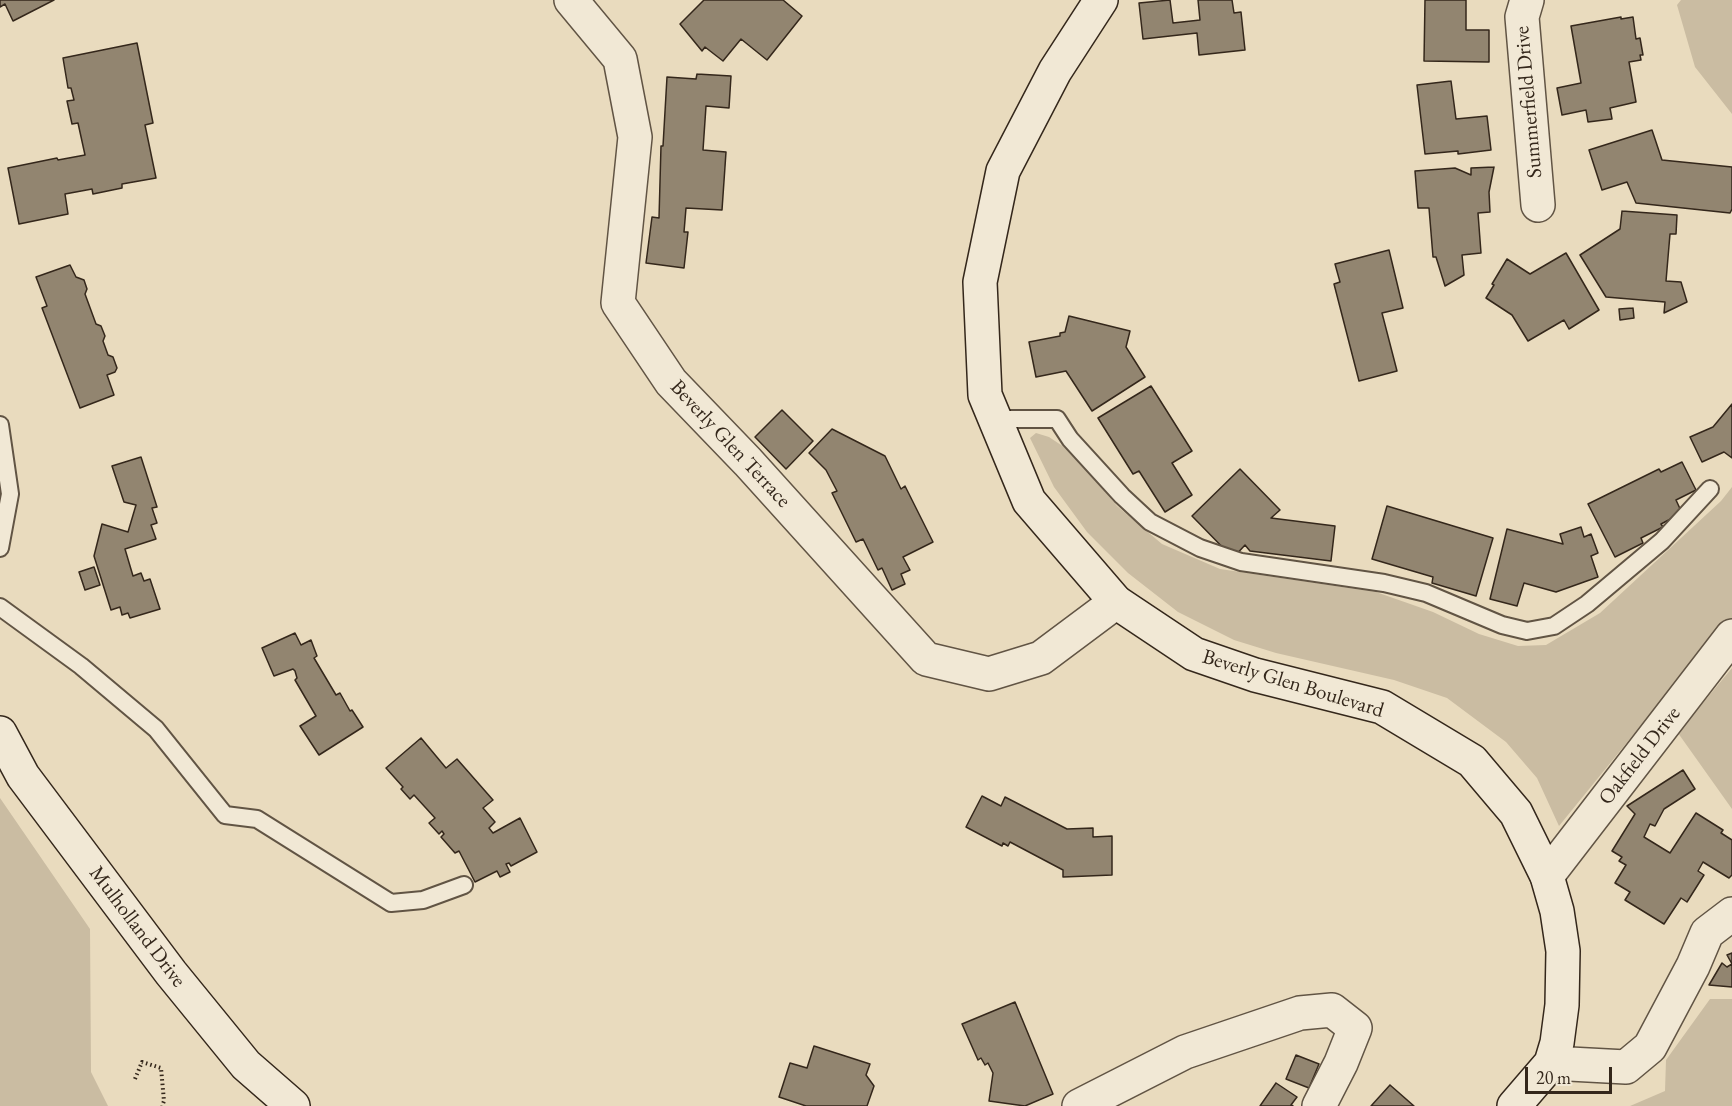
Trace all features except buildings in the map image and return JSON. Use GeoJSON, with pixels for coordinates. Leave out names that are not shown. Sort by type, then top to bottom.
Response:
{"type":"FeatureCollection","features":[{"type":"Feature","properties":{"kind":"street","name":"Beverly Glen Terrace"},"geometry":{"type":"LineString","coordinates":[[571,0],[620,60],[635,137],[618,303],[671,382],[748,462],[926,659],[989,674],[1041,658],[1116,602]]}},
{"type":"Feature","properties":{"kind":"street","name":"Beverly Glen Boulevard"},"geometry":{"type":"LineString","coordinates":[[1101,0],[1055,71],[1003,171],[980,282],[985,395],[1029,501],[1116,602],[1194,654],[1255,675],[1382,707],[1472,761],[1516,813],[1547,876],[1557,911],[1563,951],[1562,1005],[1557,1043],[1551,1063],[1514,1106]]}},
{"type":"Feature","properties":{"kind":"street","name":"Summerfield Drive"},"geometry":{"type":"LineString","coordinates":[[1527,0],[1522,17],[1538,205]]}},
{"type":"Feature","properties":{"kind":"street","name":"Oakfield Drive"},"geometry":{"type":"LineString","coordinates":[[1547,876],[1732,636]]}},
{"type":"Feature","properties":{"kind":"street","name":"Mulholland Drive"},"geometry":{"type":"LineString","coordinates":[[0,733],[22,776],[171,973],[246,1065],[293,1106]]}},
{"type":"Feature","properties":{"kind":"street"},"geometry":{"type":"LineString","coordinates":[[1551,1063],[1626,1067],[1650,1047],[1693,966],[1707,933],[1732,914]]}},
{"type":"Feature","properties":{"kind":"street"},"geometry":{"type":"LineString","coordinates":[[1079,1106],[1185,1052],[1300,1013],[1332,1010],[1355,1028],[1341,1063],[1318,1106]]}},
{"type":"Feature","properties":{"kind":"lane"},"geometry":{"type":"LineString","coordinates":[[995,419],[1057,419],[1092,463],[1150,522],[1200,548],[1241,562],[1384,583],[1426,593],[1502,625],[1527,631],[1554,626],[1587,604],[1662,541],[1710,489]]}},
{"type":"Feature","properties":{"kind":"lane"},"geometry":{"type":"LineString","coordinates":[[0,425],[10,494],[0,548]]}},
{"type":"Feature","properties":{"kind":"lane"},"geometry":{"type":"LineString","coordinates":[[0,607],[81,666],[156,729],[225,815],[257,819],[391,903],[423,900],[464,885]]}},
{"type":"Feature","properties":{"kind":"path"},"geometry":{"type":"LineString","coordinates":[[135,1079],[142,1062],[161,1068],[164,1101],[162,1106]]}},
{"type":"Feature","properties":{"kind":"shaded area"},"geometry":{"type":"Polygon","coordinates":[[[1681,0],[1732,0],[1732,114],[1695,67],[1677,5],[1681,0]]]}},
{"type":"Feature","properties":{"kind":"shaded area"},"geometry":{"type":"Polygon","coordinates":[[[1036,433],[1049,437],[1070,451],[1117,506],[1162,544],[1220,569],[1376,592],[1433,612],[1479,634],[1518,646],[1546,645],[1600,613],[1721,501],[1732,487],[1732,620],[1690,665],[1559,826],[1537,778],[1506,742],[1447,698],[1394,680],[1276,653],[1234,640],[1178,612],[1128,573],[1087,532],[1054,487],[1030,438],[1036,433]]]}},
{"type":"Feature","properties":{"kind":"shaded area"},"geometry":{"type":"Polygon","coordinates":[[[1732,668],[1732,809],[1678,733],[1732,668]]]}},
{"type":"Feature","properties":{"kind":"shaded area"},"geometry":{"type":"Polygon","coordinates":[[[0,798],[90,929],[91,1072],[108,1106],[0,1106],[0,798]]]}},
{"type":"Feature","properties":{"kind":"shaded area"},"geometry":{"type":"Polygon","coordinates":[[[1710,999],[1732,999],[1732,1106],[1630,1106],[1665,1091],[1666,1060],[1710,999]]]}}]}
